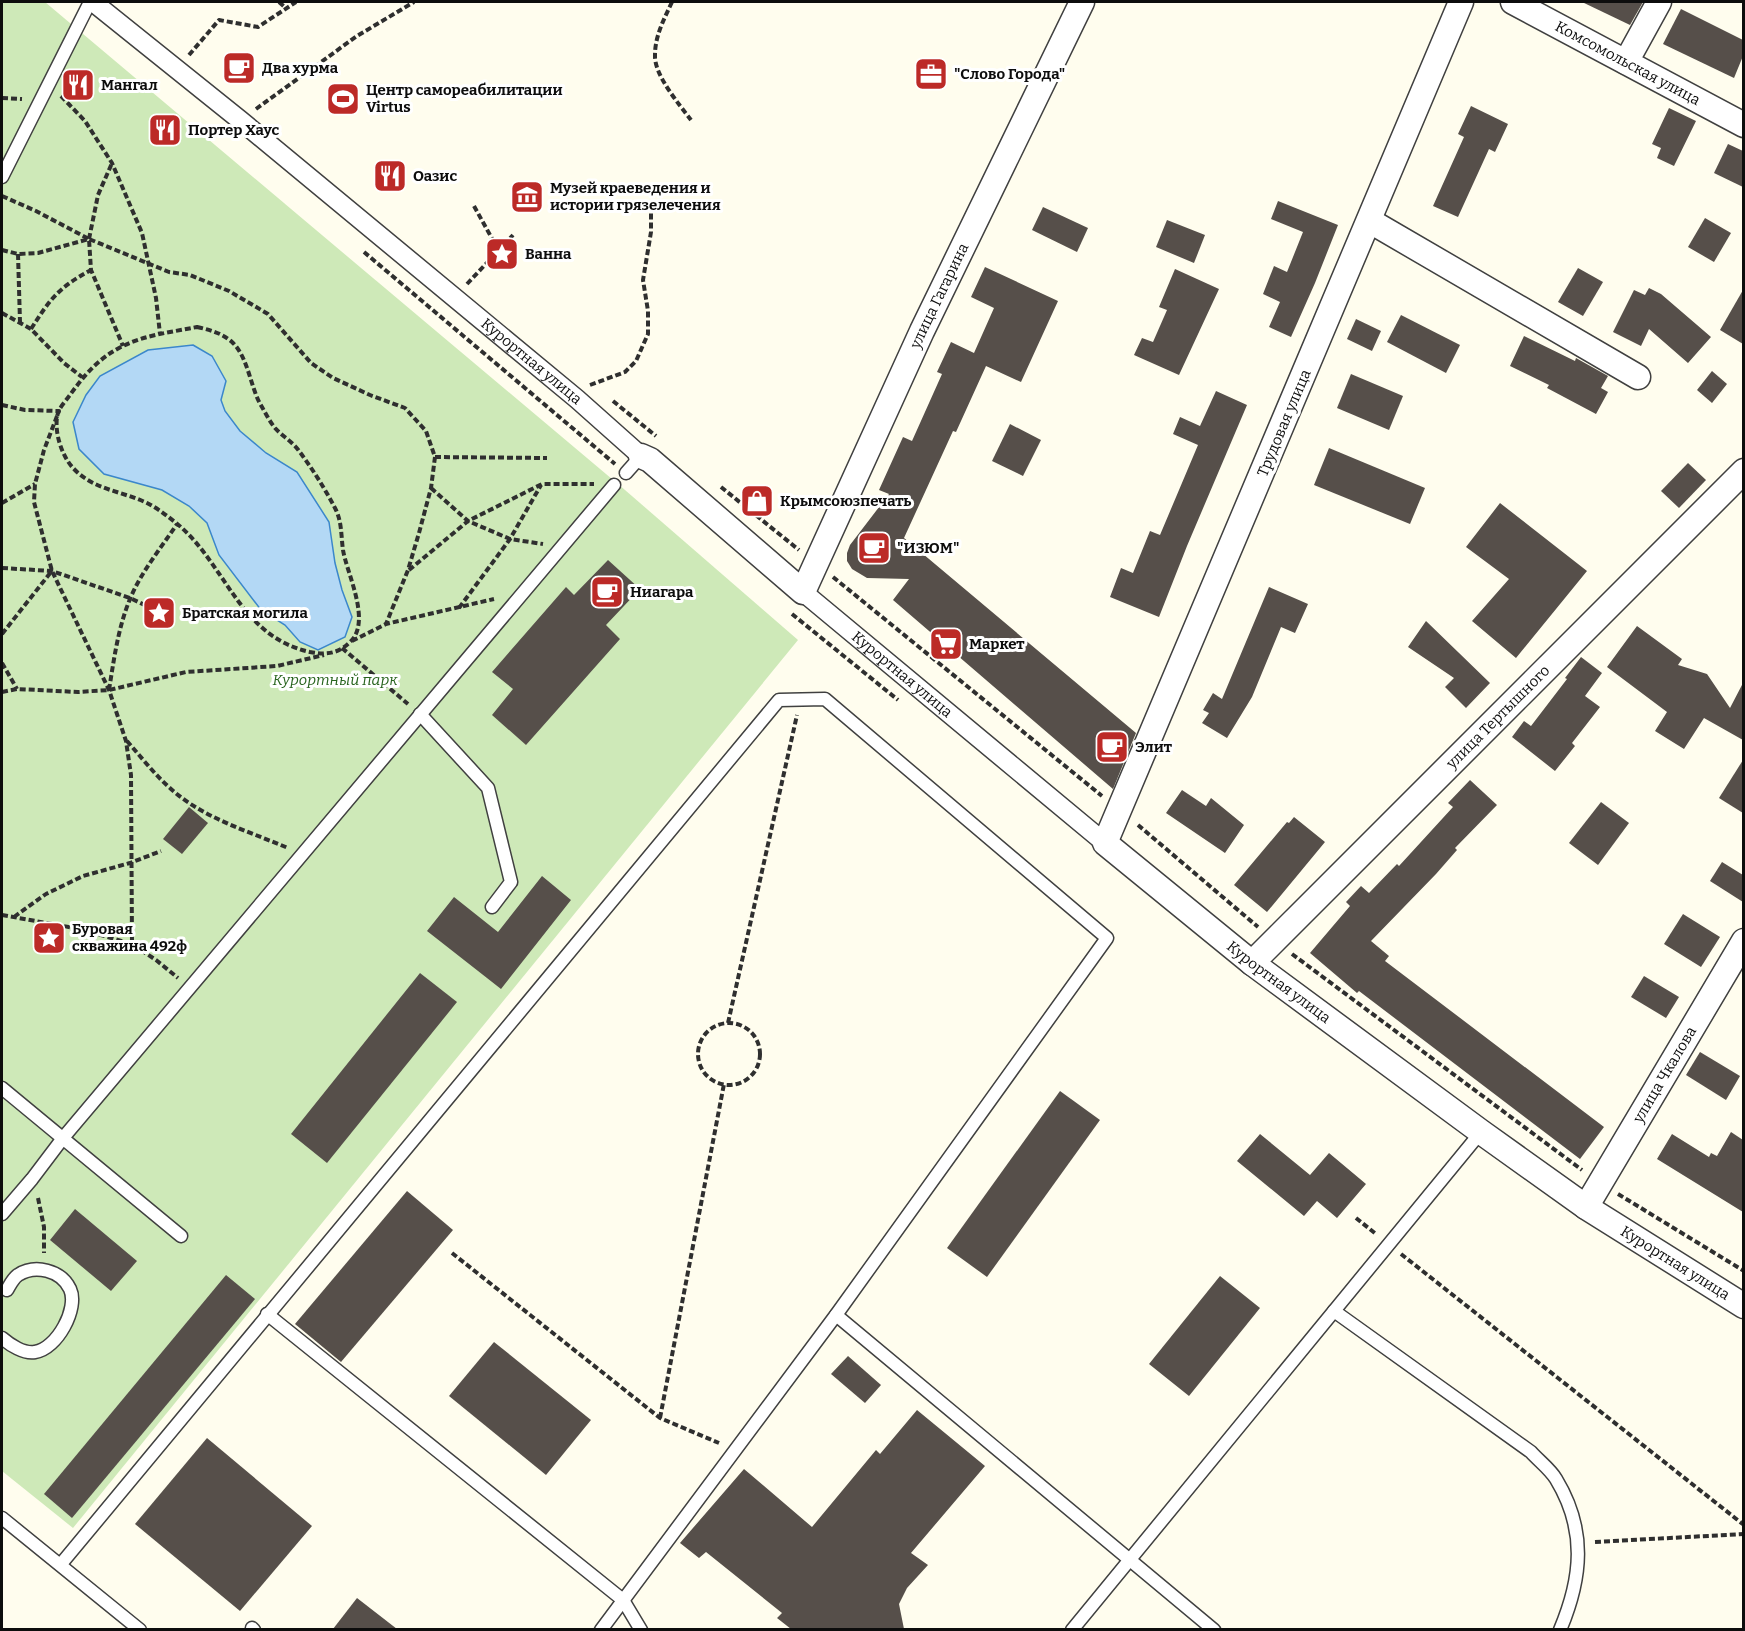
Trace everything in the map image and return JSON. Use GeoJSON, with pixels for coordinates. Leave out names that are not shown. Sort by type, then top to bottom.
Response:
{"type":"FeatureCollection","features":[{"type":"Feature","properties":{"kind":"street","name":"Курортная улица"},"geometry":{"type":"LineString","coordinates":[[91,2],[240,120],[577,399],[633,465],[651,460],[803,592],[1252,963],[1586,1207],[1743,1306]]}},
{"type":"Feature","properties":{"kind":"street","name":"улица Гагарина"},"geometry":{"type":"LineString","coordinates":[[803,592],[922,331],[1082,2]]}},
{"type":"Feature","properties":{"kind":"street","name":"Трудовая улица"},"geometry":{"type":"LineString","coordinates":[[1105,843],[1461,2]]}},
{"type":"Feature","properties":{"kind":"street","name":"Комсомольская улица"},"geometry":{"type":"LineString","coordinates":[[1513,2],[1743,125]]}},
{"type":"Feature","properties":{"kind":"street"},"geometry":{"type":"LineString","coordinates":[[1626,62],[1659,2]]}},
{"type":"Feature","properties":{"kind":"street"},"geometry":{"type":"LineString","coordinates":[[1370,221],[1638,377]]}},
{"type":"Feature","properties":{"kind":"street","name":"улица Тертышного"},"geometry":{"type":"LineString","coordinates":[[1252,963],[1743,471]]}},
{"type":"Feature","properties":{"kind":"street","name":"улица Чкалова"},"geometry":{"type":"LineString","coordinates":[[1586,1207],[1743,941]]}},
{"type":"Feature","properties":{"kind":"lane"},"geometry":{"type":"LineString","coordinates":[[2,177],[91,2]]}},
{"type":"Feature","properties":{"kind":"lane"},"geometry":{"type":"LineString","coordinates":[[2,1214],[63,1138],[614,485]]}},
{"type":"Feature","properties":{"kind":"lane"},"geometry":{"type":"LineString","coordinates":[[61,1564],[779,700],[825,699],[1107,938],[836,1315],[601,1629]]}},
{"type":"Feature","properties":{"kind":"lane"},"geometry":{"type":"LineString","coordinates":[[420,714],[488,788],[511,882],[492,907]]}},
{"type":"Feature","properties":{"kind":"lane"},"geometry":{"type":"LineString","coordinates":[[2,1088],[181,1236]]}},
{"type":"Feature","properties":{"kind":"lane"},"geometry":{"type":"LineString","coordinates":[[1072,1629],[1481,1132]]}},
{"type":"Feature","properties":{"kind":"lane"},"geometry":{"type":"LineString","coordinates":[[2,1338],[16,1348],[35,1353],[52,1344],[67,1323],[72,1304],[71,1289],[60,1276],[44,1269],[31,1270],[17,1276],[3,1292]]}},
{"type":"Feature","properties":{"kind":"lane"},"geometry":{"type":"LineString","coordinates":[[1334,1311],[1531,1452],[1556,1478],[1571,1510],[1579,1543],[1577,1576],[1569,1607],[1560,1629]]}},
{"type":"Feature","properties":{"kind":"lane"},"geometry":{"type":"LineString","coordinates":[[267,1314],[623,1600],[641,1629]]}},
{"type":"Feature","properties":{"kind":"lane"},"geometry":{"type":"LineString","coordinates":[[836,1315],[1214,1629]]}},
{"type":"Feature","properties":{"kind":"lane"},"geometry":{"type":"LineString","coordinates":[[2,1518],[140,1629]]}},
{"type":"Feature","properties":{"kind":"path"},"geometry":{"type":"LineString","coordinates":[[279,2],[287,9]]}},
{"type":"Feature","properties":{"kind":"path"},"geometry":{"type":"LineString","coordinates":[[177,70],[219,20],[258,27],[296,2]]}},
{"type":"Feature","properties":{"kind":"path"},"geometry":{"type":"LineString","coordinates":[[240,120],[357,36],[414,2]]}},
{"type":"Feature","properties":{"kind":"path"},"geometry":{"type":"LineString","coordinates":[[672,2],[658,33],[654,57],[661,75],[690,120]]}},
{"type":"Feature","properties":{"kind":"path"},"geometry":{"type":"LineString","coordinates":[[48,83],[85,121],[112,162],[142,232],[150,264],[160,334]]}},
{"type":"Feature","properties":{"kind":"path"},"geometry":{"type":"LineString","coordinates":[[112,162],[98,195],[89,239],[91,270],[123,346]]}},
{"type":"Feature","properties":{"kind":"path"},"geometry":{"type":"LineString","coordinates":[[2,196],[89,239],[169,272],[190,275],[229,291],[268,314],[311,363],[333,378],[405,408],[426,431],[435,457],[431,488],[408,570],[386,624]]}},
{"type":"Feature","properties":{"kind":"path"},"geometry":{"type":"LineString","coordinates":[[474,206],[499,252]]}},
{"type":"Feature","properties":{"kind":"path"},"geometry":{"type":"LineString","coordinates":[[591,384],[625,372],[636,361],[648,334],[648,311],[643,280],[651,232],[651,206]]}},
{"type":"Feature","properties":{"kind":"path"},"geometry":{"type":"LineString","coordinates":[[455,298],[513,235]]}},
{"type":"Feature","properties":{"kind":"path"},"geometry":{"type":"LineString","coordinates":[[2,250],[18,254],[38,253],[89,239]]}},
{"type":"Feature","properties":{"kind":"path"},"geometry":{"type":"LineString","coordinates":[[18,254],[20,322]]}},
{"type":"Feature","properties":{"kind":"path"},"geometry":{"type":"LineString","coordinates":[[31,329],[50,299],[91,270]]}},
{"type":"Feature","properties":{"kind":"path"},"geometry":{"type":"LineString","coordinates":[[2,313],[31,329],[82,377]]}},
{"type":"Feature","properties":{"kind":"path"},"geometry":{"type":"LineString","coordinates":[[132,944],[131,776],[126,741],[109,690],[52,571],[34,502],[35,484],[44,450],[59,411],[82,377],[97,362],[123,346],[160,334],[197,327],[215,331],[233,343],[244,361],[265,412],[275,427],[298,449],[337,510],[343,552],[359,611],[358,626],[352,640]]}},
{"type":"Feature","properties":{"kind":"path"},"geometry":{"type":"LineString","coordinates":[[2,405],[25,410],[59,411]]}},
{"type":"Feature","properties":{"kind":"path"},"geometry":{"type":"LineString","coordinates":[[59,411],[58,433],[62,451],[73,468],[93,484],[146,503],[177,524],[199,545],[219,571],[235,599],[264,631],[294,648],[325,655]]}},
{"type":"Feature","properties":{"kind":"path"},"geometry":{"type":"LineString","coordinates":[[435,457],[547,458]]}},
{"type":"Feature","properties":{"kind":"path"},"geometry":{"type":"LineString","coordinates":[[2,504],[35,484]]}},
{"type":"Feature","properties":{"kind":"path"},"geometry":{"type":"LineString","coordinates":[[408,570],[468,520],[542,484],[614,485]]}},
{"type":"Feature","properties":{"kind":"path"},"geometry":{"type":"LineString","coordinates":[[459,609],[510,539],[542,484]]}},
{"type":"Feature","properties":{"kind":"path"},"geometry":{"type":"LineString","coordinates":[[431,488],[468,520],[510,539],[562,547]]}},
{"type":"Feature","properties":{"kind":"path"},"geometry":{"type":"LineString","coordinates":[[109,690],[118,634],[130,598],[177,524]]}},
{"type":"Feature","properties":{"kind":"path"},"geometry":{"type":"LineString","coordinates":[[2,568],[52,571],[130,598],[155,610]]}},
{"type":"Feature","properties":{"kind":"path"},"geometry":{"type":"LineString","coordinates":[[2,634],[52,571]]}},
{"type":"Feature","properties":{"kind":"path"},"geometry":{"type":"LineString","coordinates":[[2,692],[17,689],[78,692],[109,690],[186,672],[277,666],[325,655],[386,624],[459,609],[524,591]]}},
{"type":"Feature","properties":{"kind":"path"},"geometry":{"type":"LineString","coordinates":[[342,648],[420,714]]}},
{"type":"Feature","properties":{"kind":"path"},"geometry":{"type":"LineString","coordinates":[[2,663],[17,689]]}},
{"type":"Feature","properties":{"kind":"path"},"geometry":{"type":"LineString","coordinates":[[728,1023],[800,700]]}},
{"type":"Feature","properties":{"kind":"path"},"geometry":{"type":"LineString","coordinates":[[126,741],[170,789],[188,802],[207,814],[302,854]]}},
{"type":"Feature","properties":{"kind":"path"},"geometry":{"type":"LineString","coordinates":[[14,917],[46,894],[83,876],[130,863],[161,851]]}},
{"type":"Feature","properties":{"kind":"path"},"geometry":{"type":"LineString","coordinates":[[2,915],[80,929],[132,944],[190,988]]}},
{"type":"Feature","properties":{"kind":"path"},"geometry":{"type":"LineString","coordinates":[[728,1023],[742,1026],[752,1032],[758,1041],[760,1052],[759,1062],[754,1072],[745,1080],[735,1084],[724,1084],[708,1076],[702,1067],[699,1052],[701,1042],[708,1031],[717,1025],[728,1023]]}},
{"type":"Feature","properties":{"kind":"path"},"geometry":{"type":"LineString","coordinates":[[660,1418],[724,1084]]}},
{"type":"Feature","properties":{"kind":"path"},"geometry":{"type":"LineString","coordinates":[[32,1179],[42,1211],[44,1269]]}},
{"type":"Feature","properties":{"kind":"path"},"geometry":{"type":"LineString","coordinates":[[1356,1218],[1743,1525]]}},
{"type":"Feature","properties":{"kind":"path"},"geometry":{"type":"LineString","coordinates":[[452,1254],[660,1418],[735,1450]]}},
{"type":"Feature","properties":{"kind":"path"},"geometry":{"type":"LineString","coordinates":[[1579,1543],[1743,1534]]}},
{"type":"Feature","properties":{"kind":"green space","name":"Курортный парк"},"geometry":{"type":"Polygon","coordinates":[[[2,2],[45,2],[625,490],[798,640],[73,1528],[2,1471],[2,2]]]}},
{"type":"Feature","properties":{"kind":"water"},"geometry":{"type":"Polygon","coordinates":[[[193,345],[212,356],[226,381],[221,400],[225,411],[240,431],[266,453],[297,472],[329,522],[335,563],[352,617],[345,637],[318,650],[300,642],[285,625],[261,610],[219,555],[207,523],[189,506],[162,490],[104,474],[79,449],[73,422],[86,395],[100,376],[148,350],[193,345]]]}},
{"type":"Feature","properties":{"kind":"building"},"geometry":{"type":"Polygon","coordinates":[[[1582,2],[1643,2],[1630,25],[1582,2]]]}},
{"type":"Feature","properties":{"kind":"building"},"geometry":{"type":"Polygon","coordinates":[[[1681,9],[1743,40],[1743,56],[1734,78],[1663,44],[1681,9]]]}},
{"type":"Feature","properties":{"kind":"building"},"geometry":{"type":"Polygon","coordinates":[[[1471,106],[1508,124],[1495,152],[1489,149],[1458,217],[1433,206],[1464,137],[1458,134],[1471,106]]]}},
{"type":"Feature","properties":{"kind":"building"},"geometry":{"type":"Polygon","coordinates":[[[1669,108],[1696,121],[1674,166],[1657,158],[1661,148],[1652,144],[1669,108]]]}},
{"type":"Feature","properties":{"kind":"building"},"geometry":{"type":"Polygon","coordinates":[[[1728,144],[1743,151],[1743,187],[1714,173],[1728,144]]]}},
{"type":"Feature","properties":{"kind":"building"},"geometry":{"type":"Polygon","coordinates":[[[1278,201],[1338,225],[1291,337],[1269,327],[1280,302],[1263,294],[1274,266],[1287,272],[1303,232],[1271,219],[1278,201]]]}},
{"type":"Feature","properties":{"kind":"building"},"geometry":{"type":"Polygon","coordinates":[[[1043,207],[1088,228],[1077,252],[1032,230],[1043,207]]]}},
{"type":"Feature","properties":{"kind":"building"},"geometry":{"type":"Polygon","coordinates":[[[1705,218],[1731,233],[1714,262],[1688,247],[1705,218]]]}},
{"type":"Feature","properties":{"kind":"building"},"geometry":{"type":"Polygon","coordinates":[[[1167,220],[1205,235],[1194,263],[1156,247],[1167,220]]]}},
{"type":"Feature","properties":{"kind":"building"},"geometry":{"type":"Polygon","coordinates":[[[985,267],[1058,301],[1021,382],[986,366],[956,432],[953,431],[904,538],[1136,733],[1113,789],[893,600],[909,579],[867,578],[852,569],[847,561],[850,545],[889,494],[879,490],[903,437],[912,441],[942,374],[937,372],[951,342],[974,353],[994,308],[971,297],[985,267]]]}},
{"type":"Feature","properties":{"kind":"building"},"geometry":{"type":"Polygon","coordinates":[[[1578,268],[1603,282],[1583,316],[1558,302],[1578,268]]]}},
{"type":"Feature","properties":{"kind":"building"},"geometry":{"type":"Polygon","coordinates":[[[1175,269],[1219,289],[1179,375],[1134,355],[1142,338],[1153,342],[1167,310],[1159,307],[1175,269]]]}},
{"type":"Feature","properties":{"kind":"building"},"geometry":{"type":"Polygon","coordinates":[[[1649,288],[1661,294],[1711,337],[1688,363],[1649,329],[1641,346],[1613,332],[1634,290],[1645,295],[1649,288]]]}},
{"type":"Feature","properties":{"kind":"building"},"geometry":{"type":"Polygon","coordinates":[[[1743,290],[1743,344],[1720,330],[1743,290]]]}},
{"type":"Feature","properties":{"kind":"building"},"geometry":{"type":"Polygon","coordinates":[[[1401,315],[1460,345],[1446,373],[1387,342],[1401,315]]]}},
{"type":"Feature","properties":{"kind":"building"},"geometry":{"type":"Polygon","coordinates":[[[1356,319],[1381,331],[1372,351],[1347,339],[1356,319]]]}},
{"type":"Feature","properties":{"kind":"building"},"geometry":{"type":"Polygon","coordinates":[[[1524,336],[1575,361],[1576,358],[1608,376],[1601,388],[1608,392],[1596,414],[1547,388],[1549,385],[1510,366],[1524,336]]]}},
{"type":"Feature","properties":{"kind":"building"},"geometry":{"type":"Polygon","coordinates":[[[1712,371],[1727,384],[1712,403],[1697,390],[1712,371]]]}},
{"type":"Feature","properties":{"kind":"building"},"geometry":{"type":"Polygon","coordinates":[[[1351,374],[1403,396],[1389,430],[1337,408],[1351,374]]]}},
{"type":"Feature","properties":{"kind":"building"},"geometry":{"type":"Polygon","coordinates":[[[1216,391],[1247,405],[1159,617],[1110,597],[1121,568],[1133,573],[1150,531],[1160,535],[1198,445],[1173,434],[1180,417],[1200,426],[1216,391]]]}},
{"type":"Feature","properties":{"kind":"building"},"geometry":{"type":"Polygon","coordinates":[[[1010,424],[1041,440],[1023,476],[992,461],[1010,424]]]}},
{"type":"Feature","properties":{"kind":"building"},"geometry":{"type":"Polygon","coordinates":[[[1329,448],[1425,488],[1410,524],[1314,485],[1329,448]]]}},
{"type":"Feature","properties":{"kind":"building"},"geometry":{"type":"Polygon","coordinates":[[[1688,463],[1706,480],[1679,508],[1661,491],[1688,463]]]}},
{"type":"Feature","properties":{"kind":"building"},"geometry":{"type":"Polygon","coordinates":[[[1500,503],[1587,571],[1516,658],[1472,621],[1509,579],[1466,547],[1500,503]]]}},
{"type":"Feature","properties":{"kind":"building"},"geometry":{"type":"Polygon","coordinates":[[[608,560],[640,589],[606,625],[620,639],[526,745],[492,715],[513,689],[492,672],[566,587],[574,595],[608,560]]]}},
{"type":"Feature","properties":{"kind":"building"},"geometry":{"type":"Polygon","coordinates":[[[1269,587],[1308,604],[1295,633],[1281,627],[1252,697],[1227,738],[1202,723],[1209,713],[1203,710],[1213,693],[1222,699],[1269,587]]]}},
{"type":"Feature","properties":{"kind":"building"},"geometry":{"type":"Polygon","coordinates":[[[1426,621],[1490,683],[1466,708],[1445,687],[1454,678],[1408,647],[1426,621]]]}},
{"type":"Feature","properties":{"kind":"building"},"geometry":{"type":"Polygon","coordinates":[[[1637,626],[1682,659],[1678,665],[1707,674],[1730,708],[1743,683],[1743,740],[1704,718],[1684,749],[1655,731],[1667,712],[1607,667],[1637,626]]]}},
{"type":"Feature","properties":{"kind":"building"},"geometry":{"type":"Polygon","coordinates":[[[1581,657],[1602,673],[1585,696],[1600,707],[1572,743],[1575,746],[1555,771],[1512,737],[1524,721],[1531,726],[1581,657]]]}},
{"type":"Feature","properties":{"kind":"building"},"geometry":{"type":"Polygon","coordinates":[[[1743,760],[1743,813],[1719,798],[1743,760]]]}},
{"type":"Feature","properties":{"kind":"building"},"geometry":{"type":"Polygon","coordinates":[[[1470,780],[1497,805],[1455,848],[1457,850],[1436,874],[1371,941],[1389,956],[1385,961],[1604,1127],[1580,1159],[1359,991],[1357,993],[1310,953],[1350,906],[1346,902],[1361,886],[1369,893],[1397,864],[1399,866],[1453,807],[1448,803],[1470,780]]]}},
{"type":"Feature","properties":{"kind":"building"},"geometry":{"type":"Polygon","coordinates":[[[1182,790],[1206,806],[1211,798],[1244,825],[1225,853],[1166,813],[1182,790]]]}},
{"type":"Feature","properties":{"kind":"building"},"geometry":{"type":"Polygon","coordinates":[[[1601,802],[1629,823],[1598,865],[1569,843],[1601,802]]]}},
{"type":"Feature","properties":{"kind":"building"},"geometry":{"type":"Polygon","coordinates":[[[189,807],[208,823],[182,854],[163,839],[189,807]]]}},
{"type":"Feature","properties":{"kind":"building"},"geometry":{"type":"Polygon","coordinates":[[[1294,817],[1325,842],[1267,912],[1234,885],[1287,822],[1289,823],[1294,817]]]}},
{"type":"Feature","properties":{"kind":"building"},"geometry":{"type":"Polygon","coordinates":[[[1722,862],[1743,875],[1743,902],[1710,881],[1722,862]]]}},
{"type":"Feature","properties":{"kind":"building"},"geometry":{"type":"Polygon","coordinates":[[[542,876],[571,900],[501,989],[427,931],[454,897],[498,932],[542,876]]]}},
{"type":"Feature","properties":{"kind":"building"},"geometry":{"type":"Polygon","coordinates":[[[1683,914],[1720,937],[1701,967],[1664,944],[1683,914]]]}},
{"type":"Feature","properties":{"kind":"building"},"geometry":{"type":"Polygon","coordinates":[[[420,973],[457,1002],[327,1163],[291,1134],[420,973]]]}},
{"type":"Feature","properties":{"kind":"building"},"geometry":{"type":"Polygon","coordinates":[[[1644,976],[1679,997],[1666,1018],[1631,997],[1644,976]]]}},
{"type":"Feature","properties":{"kind":"building"},"geometry":{"type":"Polygon","coordinates":[[[1700,1052],[1740,1076],[1726,1100],[1686,1075],[1700,1052]]]}},
{"type":"Feature","properties":{"kind":"building"},"geometry":{"type":"Polygon","coordinates":[[[1060,1091],[1100,1120],[987,1277],[947,1248],[1060,1091]]]}},
{"type":"Feature","properties":{"kind":"building"},"geometry":{"type":"Polygon","coordinates":[[[1731,1132],[1743,1140],[1743,1212],[1657,1159],[1672,1134],[1709,1157],[1711,1153],[1717,1156],[1731,1132]]]}},
{"type":"Feature","properties":{"kind":"building"},"geometry":{"type":"Polygon","coordinates":[[[1260,1134],[1310,1175],[1329,1153],[1366,1184],[1337,1218],[1317,1201],[1304,1216],[1237,1161],[1260,1134]]]}},
{"type":"Feature","properties":{"kind":"building"},"geometry":{"type":"Polygon","coordinates":[[[407,1191],[453,1230],[341,1362],[295,1324],[407,1191]]]}},
{"type":"Feature","properties":{"kind":"building"},"geometry":{"type":"Polygon","coordinates":[[[75,1209],[137,1261],[111,1291],[50,1240],[75,1209]]]}},
{"type":"Feature","properties":{"kind":"building"},"geometry":{"type":"Polygon","coordinates":[[[226,1275],[255,1299],[72,1518],[44,1494],[226,1275]]]}},
{"type":"Feature","properties":{"kind":"building"},"geometry":{"type":"Polygon","coordinates":[[[1220,1276],[1260,1308],[1189,1396],[1149,1364],[1220,1276]]]}},
{"type":"Feature","properties":{"kind":"building"},"geometry":{"type":"Polygon","coordinates":[[[494,1342],[591,1420],[546,1475],[449,1396],[494,1342]]]}},
{"type":"Feature","properties":{"kind":"building"},"geometry":{"type":"Polygon","coordinates":[[[848,1356],[881,1385],[865,1403],[831,1374],[848,1356]]]}},
{"type":"Feature","properties":{"kind":"building"},"geometry":{"type":"Polygon","coordinates":[[[917,1410],[985,1466],[911,1553],[928,1565],[907,1588],[899,1604],[904,1629],[791,1629],[777,1618],[782,1613],[706,1552],[699,1558],[680,1543],[744,1469],[812,1527],[876,1450],[880,1454],[917,1410]]]}},
{"type":"Feature","properties":{"kind":"building"},"geometry":{"type":"Polygon","coordinates":[[[207,1438],[312,1526],[240,1611],[135,1524],[207,1438]]]}},
{"type":"Feature","properties":{"kind":"building"},"geometry":{"type":"Polygon","coordinates":[[[357,1598],[397,1629],[333,1629],[357,1598]]]}},
{"type":"Feature","properties":{"kind":"place","name":"Два хурма"},"geometry":{"type":"Point","coordinates":[239,68]}},
{"type":"Feature","properties":{"kind":"place","name":"\"Слово Города\""},"geometry":{"type":"Point","coordinates":[931,74]}},
{"type":"Feature","properties":{"kind":"place","name":"Мангал"},"geometry":{"type":"Point","coordinates":[78,85]}},
{"type":"Feature","properties":{"kind":"place","name":"Центр самореабилитации Virtus"},"geometry":{"type":"Point","coordinates":[343,99]}},
{"type":"Feature","properties":{"kind":"place","name":"Портер Хаус"},"geometry":{"type":"Point","coordinates":[165,130]}},
{"type":"Feature","properties":{"kind":"place","name":"Оазис"},"geometry":{"type":"Point","coordinates":[390,176]}},
{"type":"Feature","properties":{"kind":"place","name":"Музей краеведения и истории грязелечения"},"geometry":{"type":"Point","coordinates":[527,197]}},
{"type":"Feature","properties":{"kind":"place","name":"Ванна"},"geometry":{"type":"Point","coordinates":[502,254]}},
{"type":"Feature","properties":{"kind":"place","name":"Крымсоюзпечать"},"geometry":{"type":"Point","coordinates":[757,501]}},
{"type":"Feature","properties":{"kind":"place","name":"\"ИЗЮМ\""},"geometry":{"type":"Point","coordinates":[874,548]}},
{"type":"Feature","properties":{"kind":"place","name":"Ниагара"},"geometry":{"type":"Point","coordinates":[607,592]}},
{"type":"Feature","properties":{"kind":"place","name":"Братская могила"},"geometry":{"type":"Point","coordinates":[159,613]}},
{"type":"Feature","properties":{"kind":"place","name":"Маркет"},"geometry":{"type":"Point","coordinates":[946,644]}},
{"type":"Feature","properties":{"kind":"place","name":"Элит"},"geometry":{"type":"Point","coordinates":[1112,747]}},
{"type":"Feature","properties":{"kind":"place","name":"Буровая скважина 492ф"},"geometry":{"type":"Point","coordinates":[49,938]}}]}
